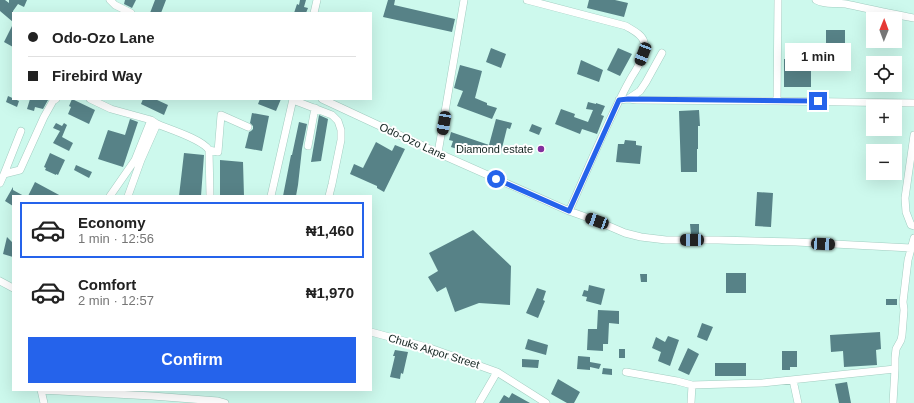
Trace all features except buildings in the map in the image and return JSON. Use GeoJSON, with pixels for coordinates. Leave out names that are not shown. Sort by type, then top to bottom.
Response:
{"type":"FeatureCollection","features":[{"type":"Feature","properties":{"kind":"street"},"geometry":{"type":"LineString","coordinates":[[110,0],[115,5],[129,12]]}},
{"type":"Feature","properties":{"kind":"street"},"geometry":{"type":"LineString","coordinates":[[314,12],[317,0]]}},
{"type":"Feature","properties":{"kind":"street"},"geometry":{"type":"LineString","coordinates":[[438,153],[464,0]]}},
{"type":"Feature","properties":{"kind":"street"},"geometry":{"type":"LineString","coordinates":[[527,0],[626,26],[640,35],[644,42],[644,49],[640,62],[619,100],[569,211]]}},
{"type":"Feature","properties":{"kind":"street"},"geometry":{"type":"LineString","coordinates":[[777,101],[778,0]]}},
{"type":"Feature","properties":{"kind":"street"},"geometry":{"type":"LineString","coordinates":[[816,0],[823,3],[844,4],[914,18]]}},
{"type":"Feature","properties":{"kind":"street"},"geometry":{"type":"LineString","coordinates":[[628,99],[640,91],[662,53]]}},
{"type":"Feature","properties":{"kind":"street"},"geometry":{"type":"LineString","coordinates":[[4,174],[20,170],[44,117],[55,100]]}},
{"type":"Feature","properties":{"kind":"street"},"geometry":{"type":"LineString","coordinates":[[92,100],[111,109],[154,122],[207,146],[209,150],[210,195]]}},
{"type":"Feature","properties":{"kind":"street"},"geometry":{"type":"LineString","coordinates":[[272,195],[293,100]]}},
{"type":"Feature","properties":{"kind":"street"},"geometry":{"type":"LineString","coordinates":[[295,100],[332,115],[338,121],[341,130],[341,140],[329,195]]}},
{"type":"Feature","properties":{"kind":"street","name":"Odo-Ozo Lane"},"geometry":{"type":"LineString","coordinates":[[324,100],[438,153],[569,211],[625,233],[641,237],[666,240],[796,242],[911,248]]}},
{"type":"Feature","properties":{"kind":"street"},"geometry":{"type":"LineString","coordinates":[[619,100],[914,104]]}},
{"type":"Feature","properties":{"kind":"street"},"geometry":{"type":"LineString","coordinates":[[308,146],[315,108]]}},
{"type":"Feature","properties":{"kind":"street"},"geometry":{"type":"LineString","coordinates":[[209,150],[218,152],[221,115],[248,127]]}},
{"type":"Feature","properties":{"kind":"street"},"geometry":{"type":"LineString","coordinates":[[111,195],[135,160],[154,122]]}},
{"type":"Feature","properties":{"kind":"street"},"geometry":{"type":"LineString","coordinates":[[128,195],[154,122]]}},
{"type":"Feature","properties":{"kind":"street"},"geometry":{"type":"LineString","coordinates":[[0,183],[21,131]]}},
{"type":"Feature","properties":{"kind":"street"},"geometry":{"type":"LineString","coordinates":[[914,135],[905,198],[906,212],[911,225],[914,226]]}},
{"type":"Feature","properties":{"kind":"street"},"geometry":{"type":"LineString","coordinates":[[893,403],[896,349],[902,335],[906,274],[914,238]]}},
{"type":"Feature","properties":{"kind":"street"},"geometry":{"type":"LineString","coordinates":[[0,281],[12,287]]}},
{"type":"Feature","properties":{"kind":"street","name":"Chuks Akpor Street"},"geometry":{"type":"LineString","coordinates":[[372,332],[430,348],[497,372],[546,403]]}},
{"type":"Feature","properties":{"kind":"street"},"geometry":{"type":"LineString","coordinates":[[626,372],[692,385],[762,383],[895,368]]}},
{"type":"Feature","properties":{"kind":"street"},"geometry":{"type":"LineString","coordinates":[[479,403],[497,372]]}},
{"type":"Feature","properties":{"kind":"street"},"geometry":{"type":"LineString","coordinates":[[793,380],[798,403]]}},
{"type":"Feature","properties":{"kind":"street"},"geometry":{"type":"LineString","coordinates":[[691,403],[692,385]]}},
{"type":"Feature","properties":{"kind":"street"},"geometry":{"type":"LineString","coordinates":[[41,391],[44,403]]}},
{"type":"Feature","properties":{"kind":"street"},"geometry":{"type":"LineString","coordinates":[[60,391],[152,396],[218,401],[225,403]]}},
{"type":"Feature","properties":{"kind":"place","name":"Diamond estate"},"geometry":{"type":"Point","coordinates":[541,149]}},
{"type":"Feature","properties":{"kind":"route"},"geometry":{"type":"LineString","coordinates":[[496,179],[569,211],[619,100],[818,101]]}}]}
